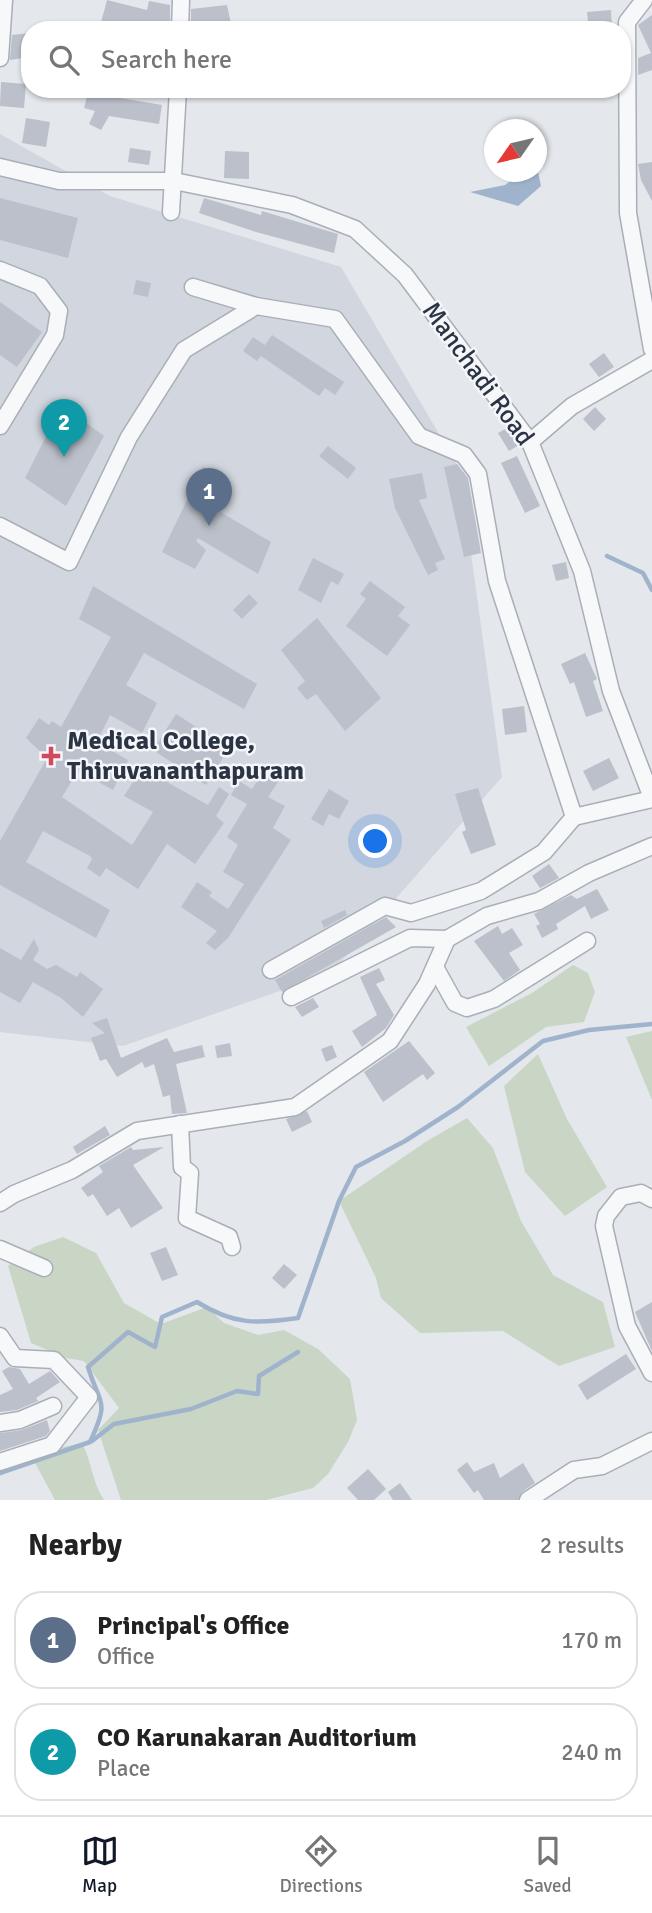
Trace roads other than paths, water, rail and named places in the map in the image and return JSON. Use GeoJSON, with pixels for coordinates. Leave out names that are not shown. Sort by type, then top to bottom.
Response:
{"type":"FeatureCollection","features":[{"type":"Feature","properties":{"kind":"street"},"geometry":{"type":"LineString","coordinates":[[0,58],[4,0]]}},
{"type":"Feature","properties":{"kind":"street"},"geometry":{"type":"LineString","coordinates":[[180,0],[180,21]]}},
{"type":"Feature","properties":{"kind":"street"},"geometry":{"type":"LineString","coordinates":[[628,21],[644,0]]}},
{"type":"Feature","properties":{"kind":"street"},"geometry":{"type":"LineString","coordinates":[[171,212],[178,98]]}},
{"type":"Feature","properties":{"kind":"street"},"geometry":{"type":"LineString","coordinates":[[627,98],[628,213],[652,349]]}},
{"type":"Feature","properties":{"kind":"street","name":"Manchadi Road"},"geometry":{"type":"LineString","coordinates":[[0,167],[59,181],[174,181],[292,205],[355,229],[404,275],[530,442],[582,571],[611,691],[652,799]]}},
{"type":"Feature","properties":{"kind":"street"},"geometry":{"type":"LineString","coordinates":[[0,270],[40,286],[59,311],[55,335],[0,426]]}},
{"type":"Feature","properties":{"kind":"street"},"geometry":{"type":"LineString","coordinates":[[193,287],[256,306],[335,318],[419,436],[464,455],[478,474],[496,581],[574,817]]}},
{"type":"Feature","properties":{"kind":"street"},"geometry":{"type":"LineString","coordinates":[[0,526],[69,562],[129,437],[184,350],[256,306]]}},
{"type":"Feature","properties":{"kind":"street"},"geometry":{"type":"LineString","coordinates":[[530,442],[572,406],[652,360]]}},
{"type":"Feature","properties":{"kind":"street"},"geometry":{"type":"LineString","coordinates":[[271,970],[385,906],[411,913],[481,891],[544,852],[574,817],[652,799]]}},
{"type":"Feature","properties":{"kind":"street"},"geometry":{"type":"LineString","coordinates":[[291,997],[410,938],[447,939],[487,916],[539,901],[589,873],[652,846]]}},
{"type":"Feature","properties":{"kind":"street"},"geometry":{"type":"LineString","coordinates":[[0,1203],[72,1170],[137,1131],[295,1107],[390,1041],[435,967],[447,939]]}},
{"type":"Feature","properties":{"kind":"street"},"geometry":{"type":"LineString","coordinates":[[435,967],[455,1003],[467,1008],[494,999],[587,941]]}},
{"type":"Feature","properties":{"kind":"street"},"geometry":{"type":"LineString","coordinates":[[180,1124],[182,1167],[190,1173],[187,1219],[229,1237],[232,1247]]}},
{"type":"Feature","properties":{"kind":"street"},"geometry":{"type":"LineString","coordinates":[[652,1199],[641,1193],[621,1197],[606,1216],[604,1226],[627,1326],[652,1373]]}},
{"type":"Feature","properties":{"kind":"street"},"geometry":{"type":"LineString","coordinates":[[0,1249],[44,1268]]}},
{"type":"Feature","properties":{"kind":"street"},"geometry":{"type":"LineString","coordinates":[[0,1336],[15,1358],[54,1360],[89,1397],[52,1445],[0,1462]]}},
{"type":"Feature","properties":{"kind":"street"},"geometry":{"type":"LineString","coordinates":[[0,1423],[20,1420],[53,1406]]}},
{"type":"Feature","properties":{"kind":"street"},"geometry":{"type":"LineString","coordinates":[[528,1500],[574,1470],[602,1466],[652,1441]]}},
{"type":"Feature","properties":{"kind":"water"},"geometry":{"type":"Polygon","coordinates":[[[509,182],[540,182],[541,186],[518,206],[470,192],[509,182]]]}},
{"type":"Feature","properties":{"kind":"waterway"},"geometry":{"type":"LineString","coordinates":[[607,556],[643,573],[652,590]]}},
{"type":"Feature","properties":{"kind":"waterway"},"geometry":{"type":"LineString","coordinates":[[0,1473],[90,1442],[100,1418],[101,1403],[88,1367],[128,1332],[155,1347],[162,1317],[197,1302],[210,1310],[246,1321],[298,1318],[339,1201],[356,1167],[405,1141],[458,1107],[543,1041],[589,1030],[652,1024]]}},
{"type":"Feature","properties":{"kind":"waterway"},"geometry":{"type":"LineString","coordinates":[[92,1441],[114,1424],[191,1409],[237,1391],[258,1394],[259,1376],[298,1352]]}},
{"type":"Feature","properties":{"kind":"place","name":"CO Karunakaran Auditorium"},"geometry":{"type":"Point","coordinates":[64,457]}},
{"type":"Feature","properties":{"kind":"place","name":"Principal's Office"},"geometry":{"type":"Point","coordinates":[209,526]}},
{"type":"Feature","properties":{"kind":"place","name":"Medical College, Thiruvananthapuram"},"geometry":{"type":"Point","coordinates":[51,756]}}]}
